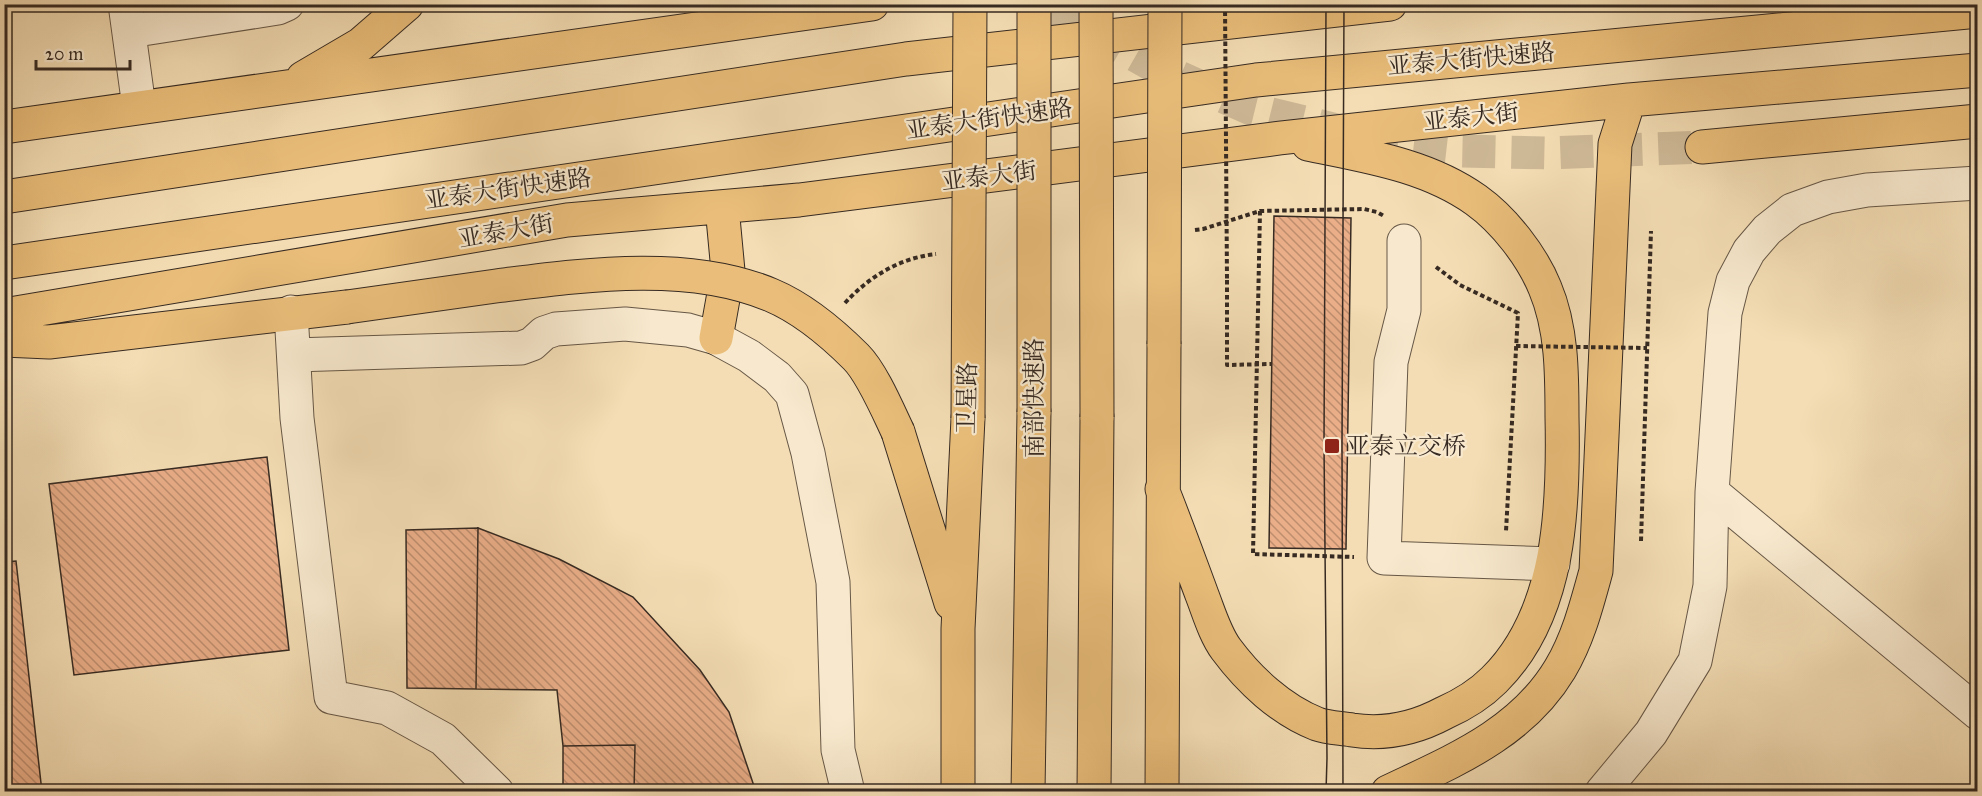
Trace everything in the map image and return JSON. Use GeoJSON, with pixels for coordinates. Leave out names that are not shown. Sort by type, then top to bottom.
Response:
{"type":"FeatureCollection","features":[{"type":"Feature","properties":{"kind":"main road"},"geometry":{"type":"LineString","coordinates":[[289,87],[362,44],[406,4]]}},
{"type":"Feature","properties":{"kind":"main road"},"geometry":{"type":"LineString","coordinates":[[4,127],[289,87],[777,10],[872,4]]}},
{"type":"Feature","properties":{"kind":"main road","name":"卫星路"},"geometry":{"type":"LineString","coordinates":[[958,792],[958,629],[968,418],[970,4]]}},
{"type":"Feature","properties":{"kind":"main road","name":"南部快速路"},"geometry":{"type":"LineString","coordinates":[[1028,792],[1034,412],[1034,4]]}},
{"type":"Feature","properties":{"kind":"main road"},"geometry":{"type":"LineString","coordinates":[[1094,792],[1097,417],[1096,4]]}},
{"type":"Feature","properties":{"kind":"main road"},"geometry":{"type":"LineString","coordinates":[[1162,792],[1166,4]]}},
{"type":"Feature","properties":{"kind":"main road"},"geometry":{"type":"LineString","coordinates":[[4,197],[906,59],[1390,4]]}},
{"type":"Feature","properties":{"kind":"main road","name":"亚泰大街快速路"},"geometry":{"type":"LineString","coordinates":[[4,262],[1256,80],[1977,11]]}},
{"type":"Feature","properties":{"kind":"main road","name":"亚泰大街"},"geometry":{"type":"LineString","coordinates":[[4,315],[567,220],[799,200],[1280,138],[1629,100],[1977,70]]}},
{"type":"Feature","properties":{"kind":"main road"},"geometry":{"type":"LineString","coordinates":[[1388,792],[1469,754],[1505,730],[1537,702],[1560,669],[1583,618],[1596,571],[1616,144],[1629,100]]}},
{"type":"Feature","properties":{"kind":"main road"},"geometry":{"type":"LineString","coordinates":[[1702,147],[1977,121]]}},
{"type":"Feature","properties":{"kind":"main road"},"geometry":{"type":"LineString","coordinates":[[1162,489],[1211,619],[1224,647],[1255,682],[1285,707],[1318,725],[1369,732],[1401,729],[1429,721],[1465,703],[1493,681],[1517,652],[1540,607],[1553,564],[1558,525],[1563,458],[1560,359],[1557,327],[1545,288],[1525,250],[1478,201],[1443,181],[1395,162],[1280,138]]}},
{"type":"Feature","properties":{"kind":"main road"},"geometry":{"type":"LineString","coordinates":[[716,338],[728,271],[722,207]]}},
{"type":"Feature","properties":{"kind":"main road"},"geometry":{"type":"LineString","coordinates":[[4,340],[49,342],[347,307],[571,277],[687,275],[733,283],[772,296],[804,314],[857,359],[883,400],[898,432],[958,629]]}},
{"type":"Feature","properties":{"kind":"street"},"geometry":{"type":"LineString","coordinates":[[139,107],[128,18],[278,8],[287,4]]}},
{"type":"Feature","properties":{"kind":"street"},"geometry":{"type":"LineString","coordinates":[[1602,792],[1651,733],[1695,661],[1710,586],[1712,492],[1725,312],[1733,281],[1749,250],[1767,230],[1792,210],[1828,197],[1867,190],[1977,183]]}},
{"type":"Feature","properties":{"kind":"street"},"geometry":{"type":"LineString","coordinates":[[1404,242],[1404,310],[1391,362],[1384,558],[1553,564]]}},
{"type":"Feature","properties":{"kind":"street"},"geometry":{"type":"LineString","coordinates":[[291,312],[297,418],[331,697],[387,708],[443,739],[497,792]]}},
{"type":"Feature","properties":{"kind":"street"},"geometry":{"type":"LineString","coordinates":[[294,355],[521,348],[532,344],[544,333],[556,329],[625,324],[688,330],[716,338],[749,356],[777,376],[792,394],[800,420],[826,539],[833,582],[838,750],[848,792]]}},
{"type":"Feature","properties":{"kind":"street"},"geometry":{"type":"LineString","coordinates":[[1712,492],[1977,713]]}},
{"type":"Feature","properties":{"kind":"path"},"geometry":{"type":"LineString","coordinates":[[1225,4],[1227,365],[1272,364]]}},
{"type":"Feature","properties":{"kind":"path"},"geometry":{"type":"LineString","coordinates":[[1260,211],[1253,554],[1384,558]]}},
{"type":"Feature","properties":{"kind":"path"},"geometry":{"type":"LineString","coordinates":[[1641,541],[1650,231]]}},
{"type":"Feature","properties":{"kind":"path"},"geometry":{"type":"LineString","coordinates":[[1461,285],[1518,313],[1507,508]]}},
{"type":"Feature","properties":{"kind":"path"},"geometry":{"type":"LineString","coordinates":[[1516,346],[1647,348]]}},
{"type":"Feature","properties":{"kind":"building"},"geometry":{"type":"Polygon","coordinates":[[[151,4],[192,4],[153,12],[151,4]]]}},
{"type":"Feature","properties":{"kind":"building"},"geometry":{"type":"Polygon","coordinates":[[[1274,216],[1351,218],[1346,549],[1269,548],[1274,216]]]}},
{"type":"Feature","properties":{"kind":"building"},"geometry":{"type":"Polygon","coordinates":[[[267,457],[289,650],[74,675],[49,484],[267,457]]]}},
{"type":"Feature","properties":{"kind":"building"},"geometry":{"type":"Polygon","coordinates":[[[478,528],[476,689],[407,688],[406,530],[478,528]]]}},
{"type":"Feature","properties":{"kind":"building"},"geometry":{"type":"Polygon","coordinates":[[[478,528],[559,559],[633,597],[700,670],[729,712],[756,792],[634,792],[635,745],[563,746],[557,690],[476,689],[478,528]]]}},
{"type":"Feature","properties":{"kind":"building"},"geometry":{"type":"Polygon","coordinates":[[[16,561],[42,792],[4,792],[4,562],[16,561]]]}},
{"type":"Feature","properties":{"kind":"building"},"geometry":{"type":"Polygon","coordinates":[[[635,745],[634,792],[563,792],[563,746],[635,745]]]}},
{"type":"Feature","properties":{"kind":"tunnel"},"geometry":{"type":"LineString","coordinates":[[1053,4],[1063,14],[1154,66],[1251,109],[1390,143],[1460,151],[1550,153],[1702,147]]}},
{"type":"Feature","properties":{"kind":"tram line"},"geometry":{"type":"LineString","coordinates":[[1326,4],[1324,445],[1326,792]]}},
{"type":"Feature","properties":{"kind":"tram line"},"geometry":{"type":"LineString","coordinates":[[1343,792],[1344,4]]}},
{"type":"Feature","properties":{"kind":"place","name":"亚泰立交桥"},"geometry":{"type":"Point","coordinates":[1332,446]}}]}
